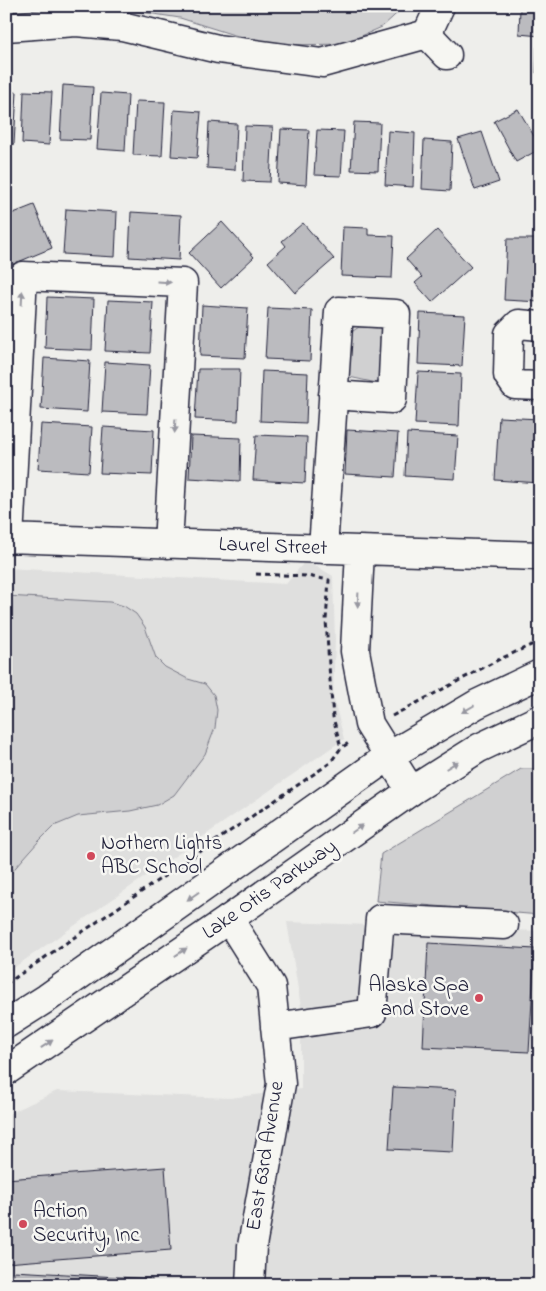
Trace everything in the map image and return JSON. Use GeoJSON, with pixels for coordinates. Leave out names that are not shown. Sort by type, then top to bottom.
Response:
{"type":"FeatureCollection","features":[{"type":"Feature","properties":{"kind":"street"},"geometry":{"type":"LineString","coordinates":[[6,27],[76,14],[218,49],[322,63],[427,34],[440,6]]}},
{"type":"Feature","properties":{"kind":"street"},"geometry":{"type":"LineString","coordinates":[[427,34],[447,55]]}},
{"type":"Feature","properties":{"kind":"street"},"geometry":{"type":"LineString","coordinates":[[8,539],[23,276],[183,283],[168,544]]}},
{"type":"Feature","properties":{"kind":"street"},"geometry":{"type":"LineString","coordinates":[[540,326],[519,324],[510,334],[508,375],[515,385],[540,386]]}},
{"type":"Feature","properties":{"kind":"street"},"geometry":{"type":"LineString","coordinates":[[323,549],[332,396]]}},
{"type":"Feature","properties":{"kind":"street","name":"Laurel Street"},"geometry":{"type":"LineString","coordinates":[[8,539],[540,556]]}},
{"type":"Feature","properties":{"kind":"street"},"geometry":{"type":"LineString","coordinates":[[360,551],[355,651],[369,724],[411,791]]}},
{"type":"Feature","properties":{"kind":"street","name":"Lake Otis Parkway"},"geometry":{"type":"LineString","coordinates":[[6,1024],[48,998],[286,831],[389,756],[477,704],[540,674]]}},
{"type":"Feature","properties":{"kind":"street","name":"Lake Otis Parkway"},"geometry":{"type":"LineString","coordinates":[[6,1071],[230,919],[411,791],[479,748],[540,719]]}},
{"type":"Feature","properties":{"kind":"street"},"geometry":{"type":"LineString","coordinates":[[230,919],[228,905],[242,882],[286,831]]}},
{"type":"Feature","properties":{"kind":"street","name":"East 63rd Avenue"},"geometry":{"type":"LineString","coordinates":[[230,919],[270,986],[281,1084],[252,1246],[250,1285]]}},
{"type":"Feature","properties":{"kind":"street"},"geometry":{"type":"LineString","coordinates":[[275,1027],[372,1013],[380,919],[504,925]]}},
{"type":"Feature","properties":{"kind":"path"},"geometry":{"type":"LineString","coordinates":[[246,573],[307,576],[329,580],[326,620],[330,680],[333,717],[341,748]]}},
{"type":"Feature","properties":{"kind":"path"},"geometry":{"type":"LineString","coordinates":[[6,984],[330,763],[341,748],[372,728],[498,660],[540,641]]}},
{"type":"Feature","properties":{"kind":"shaded area"},"geometry":{"type":"Polygon","coordinates":[[[113,6],[405,6],[382,27],[343,44],[284,45],[234,35],[180,18],[115,8],[113,6]]]}},
{"type":"Feature","properties":{"kind":"shaded area"},"geometry":{"type":"Polygon","coordinates":[[[359,327],[382,328],[387,356],[377,383],[349,377],[350,333],[359,327]]]}},
{"type":"Feature","properties":{"kind":"shaded area","name":"Nothern Lights ABC School"},"geometry":{"type":"Polygon","coordinates":[[[306,560],[333,576],[335,641],[333,696],[344,739],[6,973],[6,568],[286,584],[306,560]]]}},
{"type":"Feature","properties":{"kind":"shaded area"},"geometry":{"type":"Polygon","coordinates":[[[6,596],[110,602],[124,606],[136,614],[145,627],[156,658],[165,667],[188,679],[205,684],[214,695],[217,710],[215,728],[205,754],[174,795],[157,805],[130,811],[78,816],[54,826],[6,876],[6,596]]]}},
{"type":"Feature","properties":{"kind":"shaded area"},"geometry":{"type":"Polygon","coordinates":[[[521,769],[540,769],[540,915],[376,901],[381,854],[521,769]]]}},
{"type":"Feature","properties":{"kind":"shaded area"},"geometry":{"type":"Polygon","coordinates":[[[287,922],[540,931],[540,1196],[536,1285],[6,1285],[6,1115],[57,1091],[230,1098],[301,1089],[301,1007],[287,922]]]}},
{"type":"Feature","properties":{"kind":"building"},"geometry":{"type":"Polygon","coordinates":[[[520,8],[540,9],[540,36],[519,34],[520,8]]]}},
{"type":"Feature","properties":{"kind":"building"},"geometry":{"type":"Polygon","coordinates":[[[537,47],[540,47],[540,73],[536,73],[537,47]]]}},
{"type":"Feature","properties":{"kind":"building"},"geometry":{"type":"Polygon","coordinates":[[[63,85],[93,87],[90,140],[60,139],[63,85]]]}},
{"type":"Feature","properties":{"kind":"building"},"geometry":{"type":"Polygon","coordinates":[[[24,91],[52,92],[49,145],[22,143],[24,91]]]}},
{"type":"Feature","properties":{"kind":"building"},"geometry":{"type":"Polygon","coordinates":[[[6,92],[17,92],[14,144],[6,144],[6,92]]]}},
{"type":"Feature","properties":{"kind":"building"},"geometry":{"type":"Polygon","coordinates":[[[101,93],[128,95],[125,151],[97,149],[101,93]]]}},
{"type":"Feature","properties":{"kind":"building"},"geometry":{"type":"Polygon","coordinates":[[[136,101],[165,102],[162,156],[133,155],[136,101]]]}},
{"type":"Feature","properties":{"kind":"building"},"geometry":{"type":"Polygon","coordinates":[[[518,109],[540,149],[516,162],[494,121],[518,109]]]}},
{"type":"Feature","properties":{"kind":"building"},"geometry":{"type":"Polygon","coordinates":[[[174,110],[201,112],[197,158],[171,156],[174,110]]]}},
{"type":"Feature","properties":{"kind":"building"},"geometry":{"type":"Polygon","coordinates":[[[209,122],[237,124],[235,170],[207,168],[209,122]]]}},
{"type":"Feature","properties":{"kind":"building"},"geometry":{"type":"Polygon","coordinates":[[[354,122],[380,123],[378,171],[351,170],[354,122]]]}},
{"type":"Feature","properties":{"kind":"building"},"geometry":{"type":"Polygon","coordinates":[[[245,126],[273,127],[270,182],[243,181],[245,126]]]}},
{"type":"Feature","properties":{"kind":"building"},"geometry":{"type":"Polygon","coordinates":[[[281,129],[309,130],[306,185],[278,183],[281,129]]]}},
{"type":"Feature","properties":{"kind":"building"},"geometry":{"type":"Polygon","coordinates":[[[317,130],[344,131],[341,176],[314,175],[317,130]]]}},
{"type":"Feature","properties":{"kind":"building"},"geometry":{"type":"Polygon","coordinates":[[[388,131],[415,133],[413,187],[385,185],[388,131]]]}},
{"type":"Feature","properties":{"kind":"building"},"geometry":{"type":"Polygon","coordinates":[[[482,132],[499,182],[475,190],[458,139],[482,132]]]}},
{"type":"Feature","properties":{"kind":"building"},"geometry":{"type":"Polygon","coordinates":[[[424,140],[452,142],[450,191],[422,189],[424,140]]]}},
{"type":"Feature","properties":{"kind":"building"},"geometry":{"type":"Polygon","coordinates":[[[34,205],[52,248],[6,267],[6,216],[34,205]]]}},
{"type":"Feature","properties":{"kind":"building"},"geometry":{"type":"Polygon","coordinates":[[[66,209],[117,212],[115,257],[63,254],[66,209]]]}},
{"type":"Feature","properties":{"kind":"building"},"geometry":{"type":"Polygon","coordinates":[[[131,212],[181,215],[179,260],[129,257],[131,212]]]}},
{"type":"Feature","properties":{"kind":"building"},"geometry":{"type":"Polygon","coordinates":[[[222,222],[254,257],[221,288],[189,253],[222,222]]]}},
{"type":"Feature","properties":{"kind":"building"},"geometry":{"type":"Polygon","coordinates":[[[303,223],[334,259],[295,293],[268,262],[286,246],[282,241],[303,223]]]}},
{"type":"Feature","properties":{"kind":"building"},"geometry":{"type":"Polygon","coordinates":[[[343,227],[368,228],[368,235],[394,236],[392,278],[341,276],[343,227]]]}},
{"type":"Feature","properties":{"kind":"building"},"geometry":{"type":"Polygon","coordinates":[[[437,230],[471,267],[432,302],[415,283],[422,277],[406,259],[437,230]]]}},
{"type":"Feature","properties":{"kind":"building"},"geometry":{"type":"Polygon","coordinates":[[[507,239],[540,239],[540,302],[504,300],[507,239]]]}},
{"type":"Feature","properties":{"kind":"building"},"geometry":{"type":"Polygon","coordinates":[[[47,297],[94,299],[92,350],[45,348],[47,297]]]}},
{"type":"Feature","properties":{"kind":"building"},"geometry":{"type":"Polygon","coordinates":[[[108,300],[153,302],[150,353],[105,351],[108,300]]]}},
{"type":"Feature","properties":{"kind":"building"},"geometry":{"type":"Polygon","coordinates":[[[202,305],[248,308],[245,358],[200,356],[202,305]]]}},
{"type":"Feature","properties":{"kind":"building"},"geometry":{"type":"Polygon","coordinates":[[[268,308],[312,310],[310,361],[265,359],[268,308]]]}},
{"type":"Feature","properties":{"kind":"building"},"geometry":{"type":"Polygon","coordinates":[[[420,313],[465,315],[462,366],[418,364],[420,313]]]}},
{"type":"Feature","properties":{"kind":"building"},"geometry":{"type":"Polygon","coordinates":[[[44,358],[90,361],[87,412],[41,409],[44,358]]]}},
{"type":"Feature","properties":{"kind":"building"},"geometry":{"type":"Polygon","coordinates":[[[105,362],[150,365],[147,414],[102,412],[105,362]]]}},
{"type":"Feature","properties":{"kind":"building"},"geometry":{"type":"Polygon","coordinates":[[[198,369],[240,369],[238,421],[195,419],[198,369]]]}},
{"type":"Feature","properties":{"kind":"building"},"geometry":{"type":"Polygon","coordinates":[[[262,371],[308,373],[306,423],[260,421],[262,371]]]}},
{"type":"Feature","properties":{"kind":"building"},"geometry":{"type":"Polygon","coordinates":[[[418,372],[461,374],[459,426],[415,424],[418,372]]]}},
{"type":"Feature","properties":{"kind":"building"},"geometry":{"type":"Polygon","coordinates":[[[499,417],[540,419],[540,483],[495,480],[499,417]]]}},
{"type":"Feature","properties":{"kind":"building"},"geometry":{"type":"Polygon","coordinates":[[[41,424],[92,427],[89,472],[38,469],[41,424]]]}},
{"type":"Feature","properties":{"kind":"building"},"geometry":{"type":"Polygon","coordinates":[[[103,427],[154,430],[152,475],[100,473],[103,427]]]}},
{"type":"Feature","properties":{"kind":"building"},"geometry":{"type":"Polygon","coordinates":[[[347,430],[398,433],[395,477],[345,474],[347,430]]]}},
{"type":"Feature","properties":{"kind":"building"},"geometry":{"type":"Polygon","coordinates":[[[407,433],[458,436],[455,479],[405,476],[407,433]]]}},
{"type":"Feature","properties":{"kind":"building"},"geometry":{"type":"Polygon","coordinates":[[[256,435],[307,437],[305,483],[253,480],[256,435]]]}},
{"type":"Feature","properties":{"kind":"building"},"geometry":{"type":"Polygon","coordinates":[[[191,436],[241,438],[240,481],[189,478],[191,436]]]}},
{"type":"Feature","properties":{"kind":"building","name":"Alaska Spa and Stove"},"geometry":{"type":"Polygon","coordinates":[[[428,943],[535,949],[529,1052],[423,1047],[428,943]]]}},
{"type":"Feature","properties":{"kind":"building"},"geometry":{"type":"Polygon","coordinates":[[[393,1087],[456,1090],[453,1152],[389,1149],[393,1087]]]}},
{"type":"Feature","properties":{"kind":"building"},"geometry":{"type":"Polygon","coordinates":[[[165,1167],[171,1250],[6,1263],[6,1179],[165,1167]]]}},
{"type":"Feature","properties":{"kind":"building"},"geometry":{"type":"Polygon","coordinates":[[[14,1271],[152,1279],[152,1285],[13,1285],[14,1271]]]}},
{"type":"Feature","properties":{"kind":"place","name":"Nothern Lights ABC School"},"geometry":{"type":"Point","coordinates":[91,856]}},
{"type":"Feature","properties":{"kind":"place","name":"Alaska Spa and Stove"},"geometry":{"type":"Point","coordinates":[479,998]}},
{"type":"Feature","properties":{"kind":"place","name":"Action Security, Inc"},"geometry":{"type":"Point","coordinates":[23,1224]}}]}
